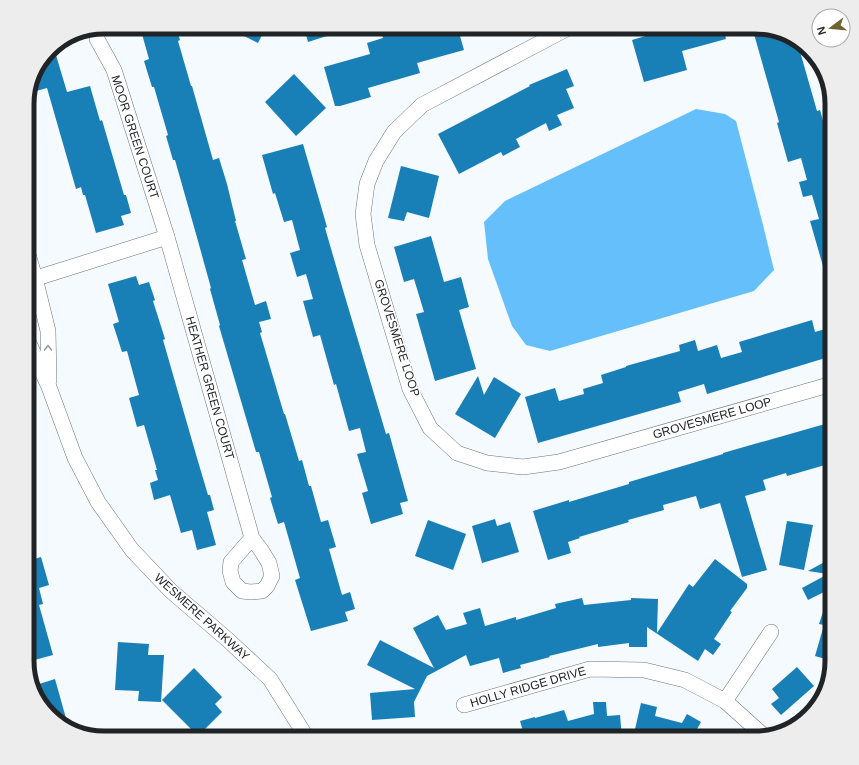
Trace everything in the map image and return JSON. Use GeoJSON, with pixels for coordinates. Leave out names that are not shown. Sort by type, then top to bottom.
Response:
{"type":"FeatureCollection","features":[{"type":"Feature","properties":{"kind":"street","name":"GROVESMERE LOOP"},"geometry":{"type":"LineString","coordinates":[[557,34],[422,105],[394,132],[376,161],[368,184],[363,214],[367,245],[410,389],[430,428],[457,453],[487,463],[523,467],[559,462],[825,386]]}},
{"type":"Feature","properties":{"kind":"street","name":"MOOR GREEN COURT"},"geometry":{"type":"LineString","coordinates":[[97,39],[114,70],[168,237]]}},
{"type":"Feature","properties":{"kind":"street"},"geometry":{"type":"LineString","coordinates":[[34,279],[168,237]]}},
{"type":"Feature","properties":{"kind":"street","name":"HEATHER GREEN COURT"},"geometry":{"type":"LineString","coordinates":[[168,237],[252,538]]}},
{"type":"Feature","properties":{"kind":"street","name":"WESMERE PARKWAY"},"geometry":{"type":"LineString","coordinates":[[34,289],[48,331],[49,387]]}},
{"type":"Feature","properties":{"kind":"street","name":"WESMERE PARKWAY"},"geometry":{"type":"LineString","coordinates":[[34,354],[49,387],[75,458],[98,502],[132,550],[171,591],[228,640],[270,679],[303,731]]}},
{"type":"Feature","properties":{"kind":"street"},"geometry":{"type":"LineString","coordinates":[[725,701],[771,632]]}},
{"type":"Feature","properties":{"kind":"street","name":"HOLLY RIDGE DRIVE"},"geometry":{"type":"LineString","coordinates":[[464,705],[590,669],[644,670],[685,680],[725,701],[758,731]]}},
{"type":"Feature","properties":{"kind":"water"},"geometry":{"type":"Polygon","coordinates":[[[696,109],[725,114],[736,121],[774,270],[754,291],[550,351],[526,345],[512,326],[488,259],[484,222],[505,201],[696,109]]]}},
{"type":"Feature","properties":{"kind":"building"},"geometry":{"type":"Polygon","coordinates":[[[142,34],[178,34],[180,40],[178,41],[213,160],[219,158],[227,184],[235,221],[246,259],[242,260],[255,305],[266,301],[271,319],[259,322],[262,332],[260,333],[299,461],[302,460],[321,522],[328,520],[336,547],[329,549],[342,595],[350,592],[355,609],[345,612],[348,621],[311,631],[295,580],[300,578],[284,522],[278,524],[259,452],[256,452],[219,326],[211,288],[198,241],[175,160],[173,160],[166,136],[168,135],[154,87],[152,87],[144,61],[149,59],[142,34]]]}},
{"type":"Feature","properties":{"kind":"building"},"geometry":{"type":"Polygon","coordinates":[[[240,34],[262,34],[258,43],[240,34]]]}},
{"type":"Feature","properties":{"kind":"building"},"geometry":{"type":"Polygon","coordinates":[[[306,34],[326,34],[327,36],[308,42],[306,34]]]}},
{"type":"Feature","properties":{"kind":"building"},"geometry":{"type":"Polygon","coordinates":[[[382,34],[467,34],[460,36],[464,50],[417,63],[420,73],[368,88],[371,97],[340,106],[335,106],[324,67],[370,54],[367,43],[383,38],[382,34]]]}},
{"type":"Feature","properties":{"kind":"building"},"geometry":{"type":"Polygon","coordinates":[[[652,34],[725,34],[726,39],[682,51],[687,70],[644,82],[632,40],[652,34]]]}},
{"type":"Feature","properties":{"kind":"building"},"geometry":{"type":"Polygon","coordinates":[[[754,34],[769,35],[782,39],[800,50],[817,111],[820,110],[825,128],[825,273],[810,221],[819,219],[812,195],[803,197],[799,182],[807,180],[801,158],[788,162],[777,123],[779,122],[754,34]]]}},
{"type":"Feature","properties":{"kind":"building"},"geometry":{"type":"Polygon","coordinates":[[[56,55],[67,92],[90,86],[100,121],[102,120],[124,195],[126,195],[131,213],[121,216],[124,225],[96,233],[85,195],[83,195],[81,187],[76,189],[47,88],[35,91],[41,73],[48,61],[56,55]]]}},
{"type":"Feature","properties":{"kind":"building"},"geometry":{"type":"Polygon","coordinates":[[[567,69],[574,86],[566,89],[574,108],[557,115],[562,125],[549,131],[546,123],[516,139],[520,147],[503,156],[501,152],[459,174],[438,134],[530,86],[529,85],[567,69]]]}},
{"type":"Feature","properties":{"kind":"building"},"geometry":{"type":"Polygon","coordinates":[[[294,74],[326,108],[296,136],[265,102],[294,74]]]}},
{"type":"Feature","properties":{"kind":"building"},"geometry":{"type":"Polygon","coordinates":[[[303,144],[327,227],[325,228],[343,290],[386,434],[389,433],[408,501],[400,503],[403,514],[371,524],[362,493],[368,491],[357,454],[366,452],[360,428],[349,431],[320,335],[313,337],[303,301],[313,299],[306,274],[297,277],[290,253],[300,250],[292,220],[284,222],[275,193],[273,194],[262,155],[303,144]]]}},
{"type":"Feature","properties":{"kind":"building"},"geometry":{"type":"Polygon","coordinates":[[[401,166],[439,176],[429,218],[407,212],[404,221],[388,218],[401,166]]]}},
{"type":"Feature","properties":{"kind":"building"},"geometry":{"type":"Polygon","coordinates":[[[431,236],[444,282],[461,277],[469,307],[459,310],[476,369],[435,381],[416,314],[424,312],[414,279],[404,282],[394,247],[431,236]]]}},
{"type":"Feature","properties":{"kind":"building"},"geometry":{"type":"Polygon","coordinates":[[[136,276],[139,285],[149,282],[155,300],[153,301],[165,339],[163,340],[208,495],[210,495],[214,510],[207,512],[216,545],[197,550],[192,530],[181,533],[170,495],[154,500],[150,483],[158,480],[155,470],[157,470],[144,425],[137,427],[129,398],[139,395],[127,351],[122,352],[113,324],[119,322],[108,284],[136,276]]]}},
{"type":"Feature","properties":{"kind":"building"},"geometry":{"type":"Polygon","coordinates":[[[812,320],[815,332],[825,329],[825,358],[707,394],[704,384],[678,392],[681,402],[538,443],[525,397],[555,388],[559,401],[584,394],[583,389],[603,383],[601,375],[626,366],[680,351],[679,345],[695,340],[698,351],[717,345],[721,358],[742,352],[739,342],[812,320]]]}},
{"type":"Feature","properties":{"kind":"building"},"geometry":{"type":"Polygon","coordinates":[[[478,376],[484,395],[494,377],[521,394],[495,438],[455,414],[478,376]]]}},
{"type":"Feature","properties":{"kind":"building"},"geometry":{"type":"Polygon","coordinates":[[[825,424],[825,465],[787,476],[786,473],[763,480],[766,490],[745,496],[767,570],[742,577],[720,503],[700,509],[696,496],[663,505],[664,510],[628,520],[629,522],[579,537],[580,538],[568,542],[571,553],[548,560],[533,511],[629,484],[629,482],[825,424]]]}},
{"type":"Feature","properties":{"kind":"building"},"geometry":{"type":"Polygon","coordinates":[[[495,519],[497,526],[510,522],[519,552],[482,563],[472,526],[495,519]]]}},
{"type":"Feature","properties":{"kind":"building"},"geometry":{"type":"Polygon","coordinates":[[[428,520],[466,534],[453,570],[415,556],[428,520]]]}},
{"type":"Feature","properties":{"kind":"building"},"geometry":{"type":"Polygon","coordinates":[[[787,521],[813,525],[804,570],[779,565],[787,521]]]}},
{"type":"Feature","properties":{"kind":"building"},"geometry":{"type":"Polygon","coordinates":[[[41,557],[49,585],[39,588],[43,604],[39,605],[53,655],[34,660],[34,559],[41,557]]]}},
{"type":"Feature","properties":{"kind":"building"},"geometry":{"type":"Polygon","coordinates":[[[715,559],[747,584],[747,588],[730,611],[732,612],[714,639],[721,644],[713,655],[705,649],[698,661],[647,627],[647,647],[629,647],[629,643],[598,647],[598,644],[549,656],[550,657],[520,665],[521,668],[503,673],[499,658],[470,666],[466,655],[427,676],[414,702],[415,717],[372,720],[370,693],[415,689],[367,665],[380,640],[434,668],[413,628],[438,615],[446,630],[467,624],[463,613],[480,608],[485,626],[516,617],[516,620],[556,608],[555,604],[582,598],[584,605],[631,600],[631,598],[658,599],[657,633],[689,584],[693,587],[715,559]]]}},
{"type":"Feature","properties":{"kind":"building"},"geometry":{"type":"Polygon","coordinates":[[[825,562],[825,574],[808,571],[825,562]]]}},
{"type":"Feature","properties":{"kind":"building"},"geometry":{"type":"Polygon","coordinates":[[[825,576],[825,592],[808,600],[802,588],[825,576]]]}},
{"type":"Feature","properties":{"kind":"building"},"geometry":{"type":"Polygon","coordinates":[[[825,606],[825,659],[815,656],[824,625],[819,624],[825,606]]]}},
{"type":"Feature","properties":{"kind":"building"},"geometry":{"type":"Polygon","coordinates":[[[118,642],[149,644],[148,655],[164,655],[161,702],[138,701],[139,691],[115,690],[118,642]]]}},
{"type":"Feature","properties":{"kind":"building"},"geometry":{"type":"Polygon","coordinates":[[[797,667],[814,686],[781,715],[771,704],[779,698],[772,689],[797,667]]]}},
{"type":"Feature","properties":{"kind":"building"},"geometry":{"type":"Polygon","coordinates":[[[194,668],[222,697],[215,704],[222,712],[203,731],[193,731],[162,700],[194,668]]]}},
{"type":"Feature","properties":{"kind":"building"},"geometry":{"type":"Polygon","coordinates":[[[55,679],[66,720],[54,711],[38,684],[55,679]]]}},
{"type":"Feature","properties":{"kind":"building"},"geometry":{"type":"Polygon","coordinates":[[[593,702],[606,702],[607,716],[620,715],[621,731],[523,731],[520,721],[564,710],[568,721],[594,714],[593,702]]]}},
{"type":"Feature","properties":{"kind":"building"},"geometry":{"type":"Polygon","coordinates":[[[641,703],[657,707],[655,716],[682,723],[687,714],[701,722],[696,731],[635,731],[641,703]]]}}]}
